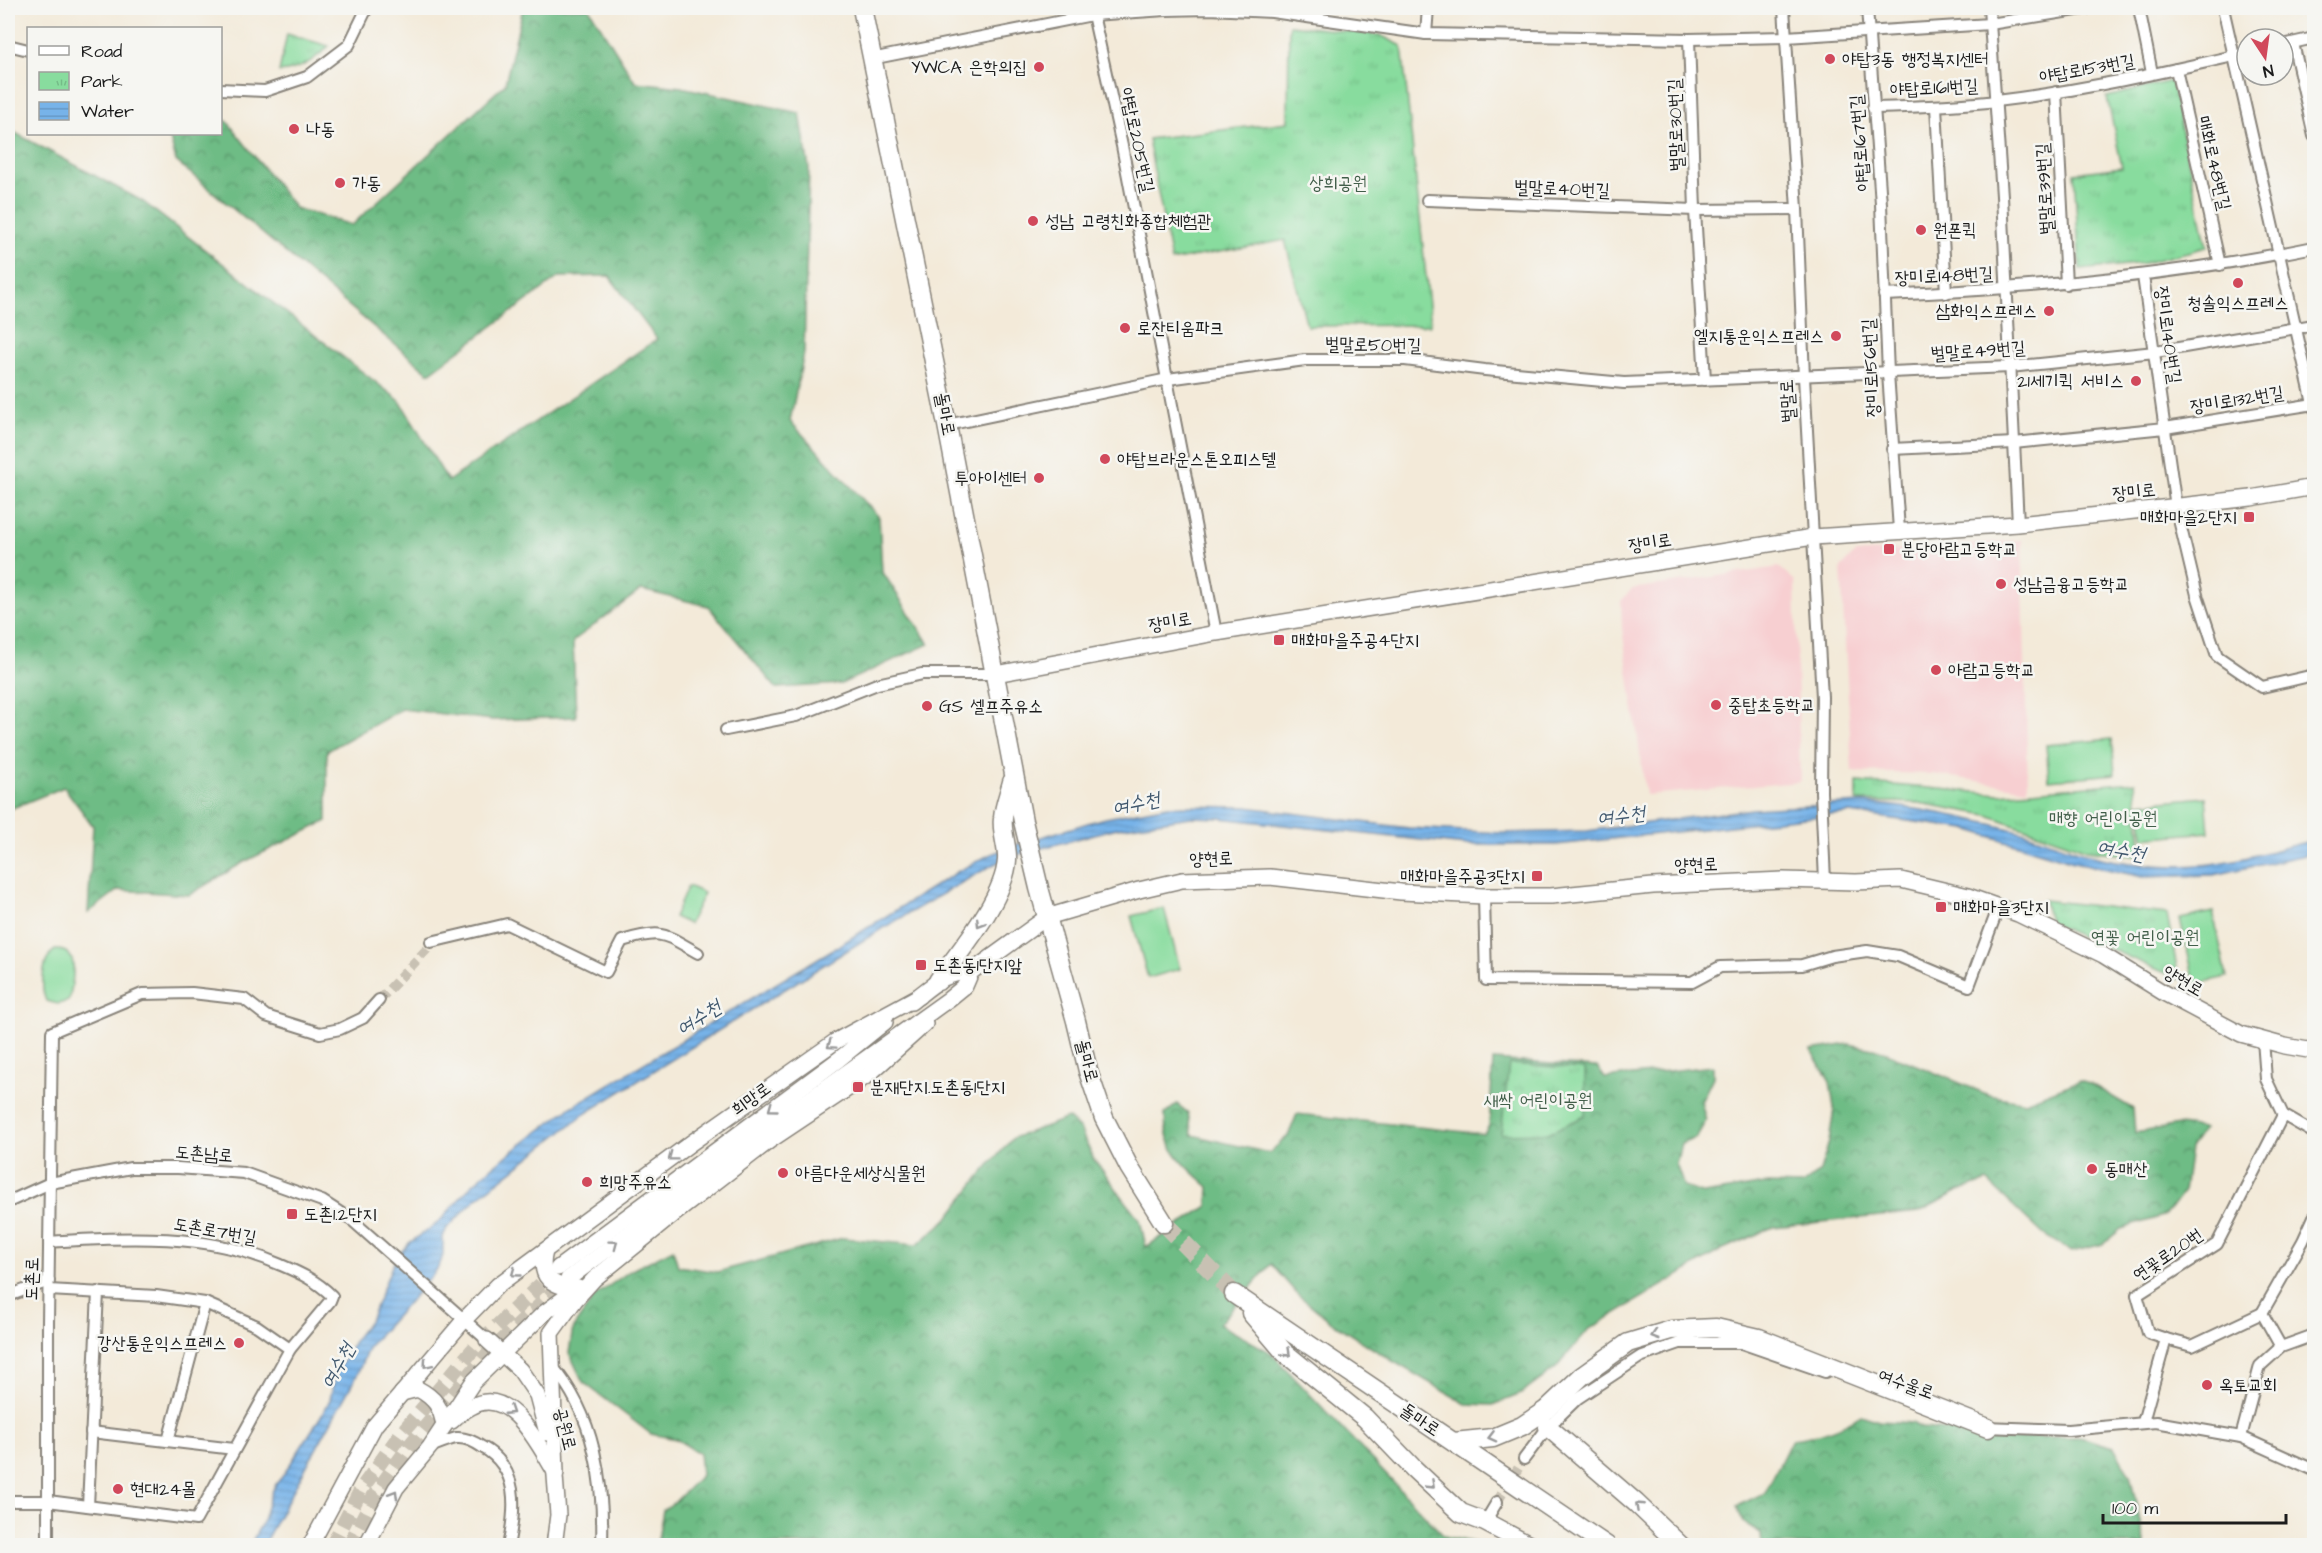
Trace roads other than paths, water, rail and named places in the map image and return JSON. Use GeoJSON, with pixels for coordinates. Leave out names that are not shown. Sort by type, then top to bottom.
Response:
{"type":"FeatureCollection","features":[{"type":"Feature","properties":{"kind":"main road","name":"돌마로"},"geometry":{"type":"LineString","coordinates":[[862,8],[947,425],[1023,821],[1039,888],[1088,1071],[1104,1119],[1129,1167],[1164,1223]]}},
{"type":"Feature","properties":{"kind":"main road","name":"장미로"},"geometry":{"type":"LineString","coordinates":[[996,674],[1216,633],[1813,537],[2018,524],[2176,507],[2314,487]]}},
{"type":"Feature","properties":{"kind":"main road"},"geometry":{"type":"LineString","coordinates":[[938,981],[985,916],[1005,870],[1007,859],[1002,820],[1014,776]]}},
{"type":"Feature","properties":{"kind":"main road","name":"양현로"},"geometry":{"type":"LineString","coordinates":[[1047,917],[1182,880],[1270,877],[1401,892],[1484,896],[1551,896],[1653,886],[1783,880],[1856,882],[1901,880],[1999,906],[2103,955],[2216,1022],[2241,1034],[2314,1051]]}},
{"type":"Feature","properties":{"kind":"main road","name":"희망로"},"geometry":{"type":"LineString","coordinates":[[567,1279],[757,1137],[950,999],[965,986],[971,972],[1047,917]]}},
{"type":"Feature","properties":{"kind":"main road","name":"희망로"},"geometry":{"type":"LineString","coordinates":[[567,1279],[938,981],[954,972],[971,972]]}},
{"type":"Feature","properties":{"kind":"main road"},"geometry":{"type":"LineString","coordinates":[[310,1545],[375,1425],[465,1319],[498,1285],[691,1143],[837,1041],[919,996]]}},
{"type":"Feature","properties":{"kind":"main road"},"geometry":{"type":"LineString","coordinates":[[556,1473],[551,1333],[575,1300],[594,1279],[769,1141],[868,1075],[916,1034],[950,999]]}},
{"type":"Feature","properties":{"kind":"main road"},"geometry":{"type":"LineString","coordinates":[[544,1251],[542,1263],[545,1275],[552,1283],[560,1287],[567,1279],[636,1245]]}},
{"type":"Feature","properties":{"kind":"main road"},"geometry":{"type":"LineString","coordinates":[[430,1447],[472,1382],[544,1313],[567,1279]]}},
{"type":"Feature","properties":{"kind":"main road","name":"돌마로"},"geometry":{"type":"LineString","coordinates":[[1485,1522],[1461,1513],[1365,1418],[1285,1353],[1234,1294],[1606,1545]]}},
{"type":"Feature","properties":{"kind":"main road"},"geometry":{"type":"LineString","coordinates":[[1454,1442],[1493,1438],[1522,1426],[1546,1410],[1582,1376],[1628,1344],[1671,1330],[1716,1328],[1759,1338],[1988,1428]]}},
{"type":"Feature","properties":{"kind":"main road","name":"공원로"},"geometry":{"type":"LineString","coordinates":[[487,1340],[520,1370],[537,1395],[556,1473],[558,1515],[554,1545]]}},
{"type":"Feature","properties":{"kind":"main road"},"geometry":{"type":"LineString","coordinates":[[402,1393],[418,1389],[429,1395],[438,1404],[444,1426]]}},
{"type":"Feature","properties":{"kind":"main road"},"geometry":{"type":"LineString","coordinates":[[366,1545],[396,1488],[456,1416],[478,1403],[493,1402],[514,1413],[532,1433],[556,1473]]}},
{"type":"Feature","properties":{"kind":"main road"},"geometry":{"type":"LineString","coordinates":[[1548,1427],[1681,1545]]}},
{"type":"Feature","properties":{"kind":"main road"},"geometry":{"type":"LineString","coordinates":[[1485,1522],[1530,1545]]}},
{"type":"Feature","properties":{"kind":"street"},"geometry":{"type":"LineString","coordinates":[[222,89],[265,91],[307,77],[349,45],[367,8]]}},
{"type":"Feature","properties":{"kind":"street"},"geometry":{"type":"LineString","coordinates":[[1426,34],[1428,8]]}},
{"type":"Feature","properties":{"kind":"street","name":"벌말로"},"geometry":{"type":"LineString","coordinates":[[1784,8],[1797,209],[1822,697],[1821,792],[1825,881]]}},
{"type":"Feature","properties":{"kind":"street","name":"야탑로167번길"},"geometry":{"type":"LineString","coordinates":[[1867,8],[1881,204]]}},
{"type":"Feature","properties":{"kind":"street","name":"야탑로161번길"},"geometry":{"type":"LineString","coordinates":[[1989,8],[2002,196]]}},
{"type":"Feature","properties":{"kind":"street"},"geometry":{"type":"LineString","coordinates":[[871,59],[1092,11],[1209,9],[1272,12],[1426,34],[1689,39],[1786,37],[1990,24],[2089,8]]}},
{"type":"Feature","properties":{"kind":"street","name":"야탑로153번길"},"geometry":{"type":"LineString","coordinates":[[1996,101],[2152,74],[2139,8]]}},
{"type":"Feature","properties":{"kind":"street","name":"장미로132번길"},"geometry":{"type":"LineString","coordinates":[[2223,8],[2235,56]]}},
{"type":"Feature","properties":{"kind":"street","name":"야탑로205번길"},"geometry":{"type":"LineString","coordinates":[[1092,11],[1122,146],[1216,633]]}},
{"type":"Feature","properties":{"kind":"street"},"geometry":{"type":"LineString","coordinates":[[2295,42],[2314,38]]}},
{"type":"Feature","properties":{"kind":"street","name":"벌말로30번길"},"geometry":{"type":"LineString","coordinates":[[1689,39],[1695,210]]}},
{"type":"Feature","properties":{"kind":"street"},"geometry":{"type":"LineString","coordinates":[[8,45],[27,50]]}},
{"type":"Feature","properties":{"kind":"street"},"geometry":{"type":"LineString","coordinates":[[2152,74],[2235,56]]}},
{"type":"Feature","properties":{"kind":"street","name":"매화로48번길"},"geometry":{"type":"LineString","coordinates":[[2176,69],[2220,265]]}},
{"type":"Feature","properties":{"kind":"street"},"geometry":{"type":"LineString","coordinates":[[2295,69],[2314,136]]}},
{"type":"Feature","properties":{"kind":"street","name":"장미로132번길"},"geometry":{"type":"LineString","coordinates":[[2164,428],[2314,405],[2242,87]]}},
{"type":"Feature","properties":{"kind":"street","name":"벌말로39번길"},"geometry":{"type":"LineString","coordinates":[[2056,92],[2066,284]]}},
{"type":"Feature","properties":{"kind":"street","name":"야탑로161번길"},"geometry":{"type":"LineString","coordinates":[[1873,108],[1996,101]]}},
{"type":"Feature","properties":{"kind":"street"},"geometry":{"type":"LineString","coordinates":[[1936,106],[1946,293]]}},
{"type":"Feature","properties":{"kind":"street","name":"장미로148번길"},"geometry":{"type":"LineString","coordinates":[[2002,196],[2018,524]]}},
{"type":"Feature","properties":{"kind":"street","name":"벌말로40번길"},"geometry":{"type":"LineString","coordinates":[[1427,200],[1695,210],[1797,209]]}},
{"type":"Feature","properties":{"kind":"street","name":"장미로156번길"},"geometry":{"type":"LineString","coordinates":[[1881,204],[1892,449],[1899,530]]}},
{"type":"Feature","properties":{"kind":"street"},"geometry":{"type":"LineString","coordinates":[[1695,210],[1705,381]]}},
{"type":"Feature","properties":{"kind":"street"},"geometry":{"type":"LineString","coordinates":[[2143,276],[2220,265],[2314,247]]}},
{"type":"Feature","properties":{"kind":"street","name":"장미로140번길"},"geometry":{"type":"LineString","coordinates":[[2006,289],[2143,276],[2176,507],[2197,595],[2217,656],[2262,687],[2314,675]]}},
{"type":"Feature","properties":{"kind":"street","name":"장미로148번길"},"geometry":{"type":"LineString","coordinates":[[1884,295],[2006,289]]}},
{"type":"Feature","properties":{"kind":"street","name":"벌말로49번길"},"geometry":{"type":"LineString","coordinates":[[1804,376],[2010,367],[2155,352],[2314,325]]}},
{"type":"Feature","properties":{"kind":"street","name":"벌말로50번길"},"geometry":{"type":"LineString","coordinates":[[947,425],[1168,379],[1305,360],[1405,360],[1624,383],[1804,376]]}},
{"type":"Feature","properties":{"kind":"street"},"geometry":{"type":"LineString","coordinates":[[1892,449],[2014,442],[2164,428]]}},
{"type":"Feature","properties":{"kind":"street"},"geometry":{"type":"LineString","coordinates":[[726,730],[796,716],[878,684],[922,674],[996,674]]}},
{"type":"Feature","properties":{"kind":"street"},"geometry":{"type":"LineString","coordinates":[[1484,896],[1486,980],[1692,982],[1720,967],[1802,965],[1832,956],[1867,951],[1898,956],[1969,986],[1999,906]]}},
{"type":"Feature","properties":{"kind":"street"},"geometry":{"type":"LineString","coordinates":[[431,942],[507,924],[606,972],[622,941],[641,935],[662,933],[698,953]]}},
{"type":"Feature","properties":{"kind":"street","name":"도촌로"},"geometry":{"type":"LineString","coordinates":[[48,1545],[52,1032],[142,994],[192,993],[244,999],[266,1016],[320,1033],[340,1029],[363,1018],[380,1000]]}},
{"type":"Feature","properties":{"kind":"street"},"geometry":{"type":"LineString","coordinates":[[2263,1040],[2266,1079],[2283,1115],[2314,1133]]}},
{"type":"Feature","properties":{"kind":"street","name":"연꽃로20번"},"geometry":{"type":"LineString","coordinates":[[2166,1339],[2148,1333],[2137,1295],[2217,1244],[2283,1115]]}},
{"type":"Feature","properties":{"kind":"street","name":"도촌남로"},"geometry":{"type":"LineString","coordinates":[[8,1202],[50,1183],[131,1168],[244,1173],[322,1201],[353,1221],[465,1319]]}},
{"type":"Feature","properties":{"kind":"street"},"geometry":{"type":"LineString","coordinates":[[2143,1422],[2166,1339],[2192,1346],[2262,1313],[2314,1217]]}},
{"type":"Feature","properties":{"kind":"street","name":"도촌로7번길"},"geometry":{"type":"LineString","coordinates":[[8,1501],[48,1501],[196,1520],[290,1349],[332,1296],[308,1277],[253,1252],[183,1240],[146,1237],[49,1242]]}},
{"type":"Feature","properties":{"kind":"street"},"geometry":{"type":"LineString","coordinates":[[8,1296],[49,1286],[205,1303],[257,1326],[290,1349]]}},
{"type":"Feature","properties":{"kind":"street"},"geometry":{"type":"LineString","coordinates":[[88,1506],[98,1292]]}},
{"type":"Feature","properties":{"kind":"street"},"geometry":{"type":"LineString","coordinates":[[168,1441],[205,1303]]}},
{"type":"Feature","properties":{"kind":"street"},"geometry":{"type":"LineString","coordinates":[[2262,1313],[2281,1347]]}},
{"type":"Feature","properties":{"kind":"street"},"geometry":{"type":"LineString","coordinates":[[465,1319],[487,1340]]}},
{"type":"Feature","properties":{"kind":"street"},"geometry":{"type":"LineString","coordinates":[[2241,1437],[2260,1366],[2281,1347],[2314,1335]]}},
{"type":"Feature","properties":{"kind":"street","name":"여수울로"},"geometry":{"type":"LineString","coordinates":[[1524,1459],[1548,1427],[1578,1398],[1640,1357],[1680,1343],[1715,1341],[1741,1343],[1844,1378],[1906,1403],[1988,1428],[2068,1430],[2156,1422],[2241,1437],[2314,1470]]}},
{"type":"Feature","properties":{"kind":"street"},"geometry":{"type":"LineString","coordinates":[[551,1365],[563,1379],[584,1415],[599,1468],[603,1519],[602,1545]]}},
{"type":"Feature","properties":{"kind":"street"},"geometry":{"type":"LineString","coordinates":[[91,1432],[234,1449]]}},
{"type":"Feature","properties":{"kind":"street"},"geometry":{"type":"LineString","coordinates":[[430,1447],[457,1438],[470,1440],[485,1448],[507,1472],[514,1492],[515,1509],[508,1545]]}},
{"type":"Feature","properties":{"kind":"street"},"geometry":{"type":"LineString","coordinates":[[1497,1502],[1485,1522],[1514,1545]]}},
{"type":"Feature","properties":{"kind":"water"},"geometry":{"type":"Polygon","coordinates":[[[1863,803],[1925,810],[1965,818],[2025,833],[2093,856],[2130,863],[2176,866],[2221,863],[2314,840],[2314,853],[2214,875],[2143,877],[2074,862],[1966,829],[1850,813],[1556,845],[1466,845],[1220,818],[1191,817],[1117,828],[1020,854],[994,864],[880,930],[583,1115],[476,1199],[447,1228],[443,1237],[443,1255],[433,1275],[369,1346],[357,1375],[263,1545],[251,1546],[262,1523],[274,1487],[323,1413],[330,1400],[335,1376],[356,1338],[371,1318],[392,1266],[409,1243],[439,1222],[472,1185],[492,1167],[568,1109],[957,872],[989,855],[1101,819],[1168,806],[1246,807],[1409,828],[1502,833],[1587,831],[1753,809],[1863,803]]]}},
{"type":"Feature","properties":{"kind":"tunnel"},"geometry":{"type":"LineString","coordinates":[[379,1000],[429,947],[431,942]]}},
{"type":"Feature","properties":{"kind":"tunnel"},"geometry":{"type":"LineString","coordinates":[[1164,1223],[1234,1294]]}},
{"type":"Feature","properties":{"kind":"tunnel"},"geometry":{"type":"LineString","coordinates":[[332,1546],[362,1488],[400,1435],[477,1345],[556,1270]]}},
{"type":"Feature","properties":{"kind":"tunnel"},"geometry":{"type":"LineString","coordinates":[[349,1546],[374,1496],[411,1444],[487,1355],[568,1279]]}},
{"type":"Feature","properties":{"kind":"tunnel"},"geometry":{"type":"LineString","coordinates":[[1497,1502],[1524,1459]]}},
{"type":"Feature","properties":{"kind":"place","name":"야탑3동 행정복지센터"},"geometry":{"type":"Point","coordinates":[1830,59]}},
{"type":"Feature","properties":{"kind":"place","name":"YWCA 은학의집"},"geometry":{"type":"Point","coordinates":[1039,67]}},
{"type":"Feature","properties":{"kind":"place","name":"나동"},"geometry":{"type":"Point","coordinates":[294,129]}},
{"type":"Feature","properties":{"kind":"place","name":"가동"},"geometry":{"type":"Point","coordinates":[340,183]}},
{"type":"Feature","properties":{"kind":"place","name":"성남 고령친화종합체험관"},"geometry":{"type":"Point","coordinates":[1033,221]}},
{"type":"Feature","properties":{"kind":"place","name":"원폰퀵"},"geometry":{"type":"Point","coordinates":[1921,230]}},
{"type":"Feature","properties":{"kind":"place","name":"청솔익스프레스"},"geometry":{"type":"Point","coordinates":[2238,283]}},
{"type":"Feature","properties":{"kind":"place","name":"삼화익스프레스"},"geometry":{"type":"Point","coordinates":[2049,311]}},
{"type":"Feature","properties":{"kind":"place","name":"로잔티움파크"},"geometry":{"type":"Point","coordinates":[1125,328]}},
{"type":"Feature","properties":{"kind":"place","name":"엘지통운익스프레스"},"geometry":{"type":"Point","coordinates":[1836,336]}},
{"type":"Feature","properties":{"kind":"place","name":"21세기퀵 서비스"},"geometry":{"type":"Point","coordinates":[2136,381]}},
{"type":"Feature","properties":{"kind":"place","name":"야탑브라운스톤오피스텔"},"geometry":{"type":"Point","coordinates":[1105,459]}},
{"type":"Feature","properties":{"kind":"place","name":"투아이센터"},"geometry":{"type":"Point","coordinates":[1039,478]}},
{"type":"Feature","properties":{"kind":"place","name":"매화마을2단지"},"geometry":{"type":"Point","coordinates":[2249,517]}},
{"type":"Feature","properties":{"kind":"place","name":"분당아람고등학교"},"geometry":{"type":"Point","coordinates":[1889,549]}},
{"type":"Feature","properties":{"kind":"place","name":"성남금융고등학교"},"geometry":{"type":"Point","coordinates":[2001,584]}},
{"type":"Feature","properties":{"kind":"place","name":"매화마을주공4단지"},"geometry":{"type":"Point","coordinates":[1279,640]}},
{"type":"Feature","properties":{"kind":"place","name":"아람고등학교"},"geometry":{"type":"Point","coordinates":[1936,670]}},
{"type":"Feature","properties":{"kind":"place","name":"중탑초등학교"},"geometry":{"type":"Point","coordinates":[1716,705]}},
{"type":"Feature","properties":{"kind":"place","name":"GS 셀프주유소"},"geometry":{"type":"Point","coordinates":[927,706]}},
{"type":"Feature","properties":{"kind":"place","name":"매화마을주공3단지"},"geometry":{"type":"Point","coordinates":[1537,876]}},
{"type":"Feature","properties":{"kind":"place","name":"매화마을3단지"},"geometry":{"type":"Point","coordinates":[1941,907]}},
{"type":"Feature","properties":{"kind":"place","name":"도촌동1단지앞"},"geometry":{"type":"Point","coordinates":[921,965]}},
{"type":"Feature","properties":{"kind":"place","name":"분재단지.도촌동1단지"},"geometry":{"type":"Point","coordinates":[858,1087]}},
{"type":"Feature","properties":{"kind":"place","name":"동매산"},"geometry":{"type":"Point","coordinates":[2092,1169]}},
{"type":"Feature","properties":{"kind":"place","name":"아름다운세상식물원"},"geometry":{"type":"Point","coordinates":[783,1173]}},
{"type":"Feature","properties":{"kind":"place","name":"희망주유소"},"geometry":{"type":"Point","coordinates":[587,1182]}},
{"type":"Feature","properties":{"kind":"place","name":"도촌1.2단지"},"geometry":{"type":"Point","coordinates":[292,1214]}},
{"type":"Feature","properties":{"kind":"place","name":"강산통운익스프레스"},"geometry":{"type":"Point","coordinates":[239,1343]}},
{"type":"Feature","properties":{"kind":"place","name":"옥토교회"},"geometry":{"type":"Point","coordinates":[2207,1385]}},
{"type":"Feature","properties":{"kind":"place","name":"현대24몰"},"geometry":{"type":"Point","coordinates":[118,1489]}},
{"type":"Feature","properties":{"kind":"park label","name":"상희공원"},"geometry":{"type":"Point","coordinates":[1338,183]}},
{"type":"Feature","properties":{"kind":"park label","name":"매향 어린이공원"},"geometry":{"type":"Point","coordinates":[2103,818]}},
{"type":"Feature","properties":{"kind":"park label","name":"연꽃 어린이공원"},"geometry":{"type":"Point","coordinates":[2145,937]}},
{"type":"Feature","properties":{"kind":"park label","name":"새싹 어린이공원"},"geometry":{"type":"Point","coordinates":[1538,1100]}},
{"type":"Feature","properties":{"kind":"water label","name":"여수천"},"geometry":{"type":"Point","coordinates":[1136,804]}},
{"type":"Feature","properties":{"kind":"water label","name":"여수천"},"geometry":{"type":"Point","coordinates":[1621,816]}},
{"type":"Feature","properties":{"kind":"water label","name":"여수천"},"geometry":{"type":"Point","coordinates":[2121,851]}},
{"type":"Feature","properties":{"kind":"water label","name":"여수천"},"geometry":{"type":"Point","coordinates":[699,1018]}},
{"type":"Feature","properties":{"kind":"water label","name":"여수천"},"geometry":{"type":"Point","coordinates":[338,1366]}}]}
